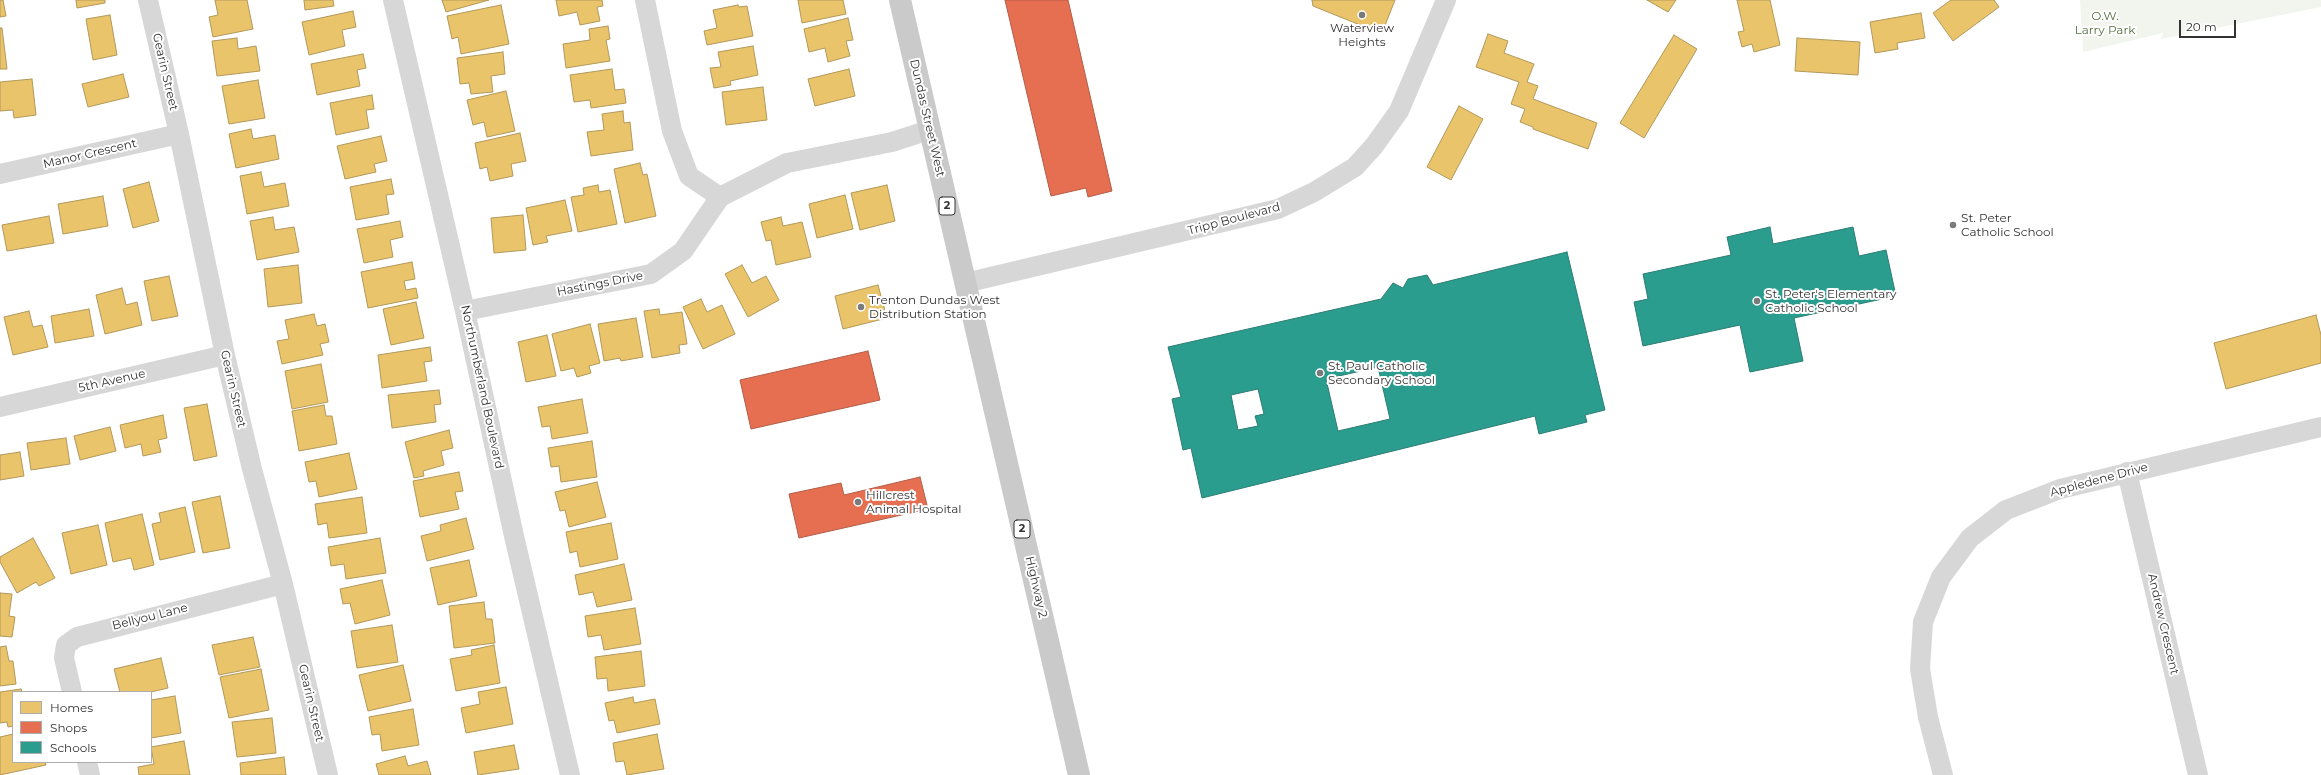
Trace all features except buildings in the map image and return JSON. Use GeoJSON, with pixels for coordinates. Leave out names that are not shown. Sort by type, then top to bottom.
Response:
{"type":"FeatureCollection","features":[{"type":"Feature","properties":{"kind":"main road","name":"Dundas Street West"},"geometry":{"type":"LineString","coordinates":[[900,0],[965,282]]}},
{"type":"Feature","properties":{"kind":"main road","name":"Highway 2"},"geometry":{"type":"LineString","coordinates":[[965,282],[1079,775]]}},
{"type":"Feature","properties":{"kind":"street","name":"Gearin Street"},"geometry":{"type":"LineString","coordinates":[[148,0],[179,134],[225,355],[252,469],[283,584],[328,775]]}},
{"type":"Feature","properties":{"kind":"street","name":"Northumberland Boulevard"},"geometry":{"type":"LineString","coordinates":[[393,0],[465,310],[514,536],[570,775]]}},
{"type":"Feature","properties":{"kind":"street"},"geometry":{"type":"LineString","coordinates":[[645,0],[672,131],[690,176],[720,197]]}},
{"type":"Feature","properties":{"kind":"street","name":"Tripp Boulevard"},"geometry":{"type":"LineString","coordinates":[[965,282],[1278,209],[1314,192],[1356,167],[1374,146],[1399,111],[1446,0]]}},
{"type":"Feature","properties":{"kind":"street","name":"Hastings Drive"},"geometry":{"type":"LineString","coordinates":[[465,310],[651,274],[683,251],[720,197],[787,163],[892,142],[929,130]]}},
{"type":"Feature","properties":{"kind":"street","name":"Manor Crescent"},"geometry":{"type":"LineString","coordinates":[[0,174],[179,134]]}},
{"type":"Feature","properties":{"kind":"street","name":"5th Avenue"},"geometry":{"type":"LineString","coordinates":[[0,406],[225,355]]}},
{"type":"Feature","properties":{"kind":"street","name":"Appledene Drive"},"geometry":{"type":"LineString","coordinates":[[1942,775],[1928,716],[1920,669],[1923,622],[1941,577],[1970,538],[2006,510],[2060,488],[2321,427]]}},
{"type":"Feature","properties":{"kind":"street","name":"Andrew Crescent"},"geometry":{"type":"LineString","coordinates":[[2127,472],[2198,775]]}},
{"type":"Feature","properties":{"kind":"street","name":"Bellyou Lane"},"geometry":{"type":"LineString","coordinates":[[72,691],[64,658],[66,645],[77,637],[283,584]]}},
{"type":"Feature","properties":{"kind":"street"},"geometry":{"type":"LineString","coordinates":[[87,763],[90,775]]}},
{"type":"Feature","properties":{"kind":"green space","name":"O.W. Larry Park"},"geometry":{"type":"Polygon","coordinates":[[[2080,0],[2321,0],[2321,7],[2161,39],[2163,33],[2083,52],[2080,0]]]}},
{"type":"Feature","properties":{"kind":"place","name":"Waterview Heights"},"geometry":{"type":"Point","coordinates":[1362,15]}},
{"type":"Feature","properties":{"kind":"place","name":"St. Peter Catholic School"},"geometry":{"type":"Point","coordinates":[1953,225]}},
{"type":"Feature","properties":{"kind":"place","name":"St. Peter's Elementary Catholic School"},"geometry":{"type":"Point","coordinates":[1757,301]}},
{"type":"Feature","properties":{"kind":"place","name":"Trenton Dundas West Distribution Station"},"geometry":{"type":"Point","coordinates":[861,307]}},
{"type":"Feature","properties":{"kind":"place","name":"St. Paul Catholic Secondary School"},"geometry":{"type":"Point","coordinates":[1320,373]}},
{"type":"Feature","properties":{"kind":"place","name":"Hillcrest Animal Hospital"},"geometry":{"type":"Point","coordinates":[858,502]}}]}
